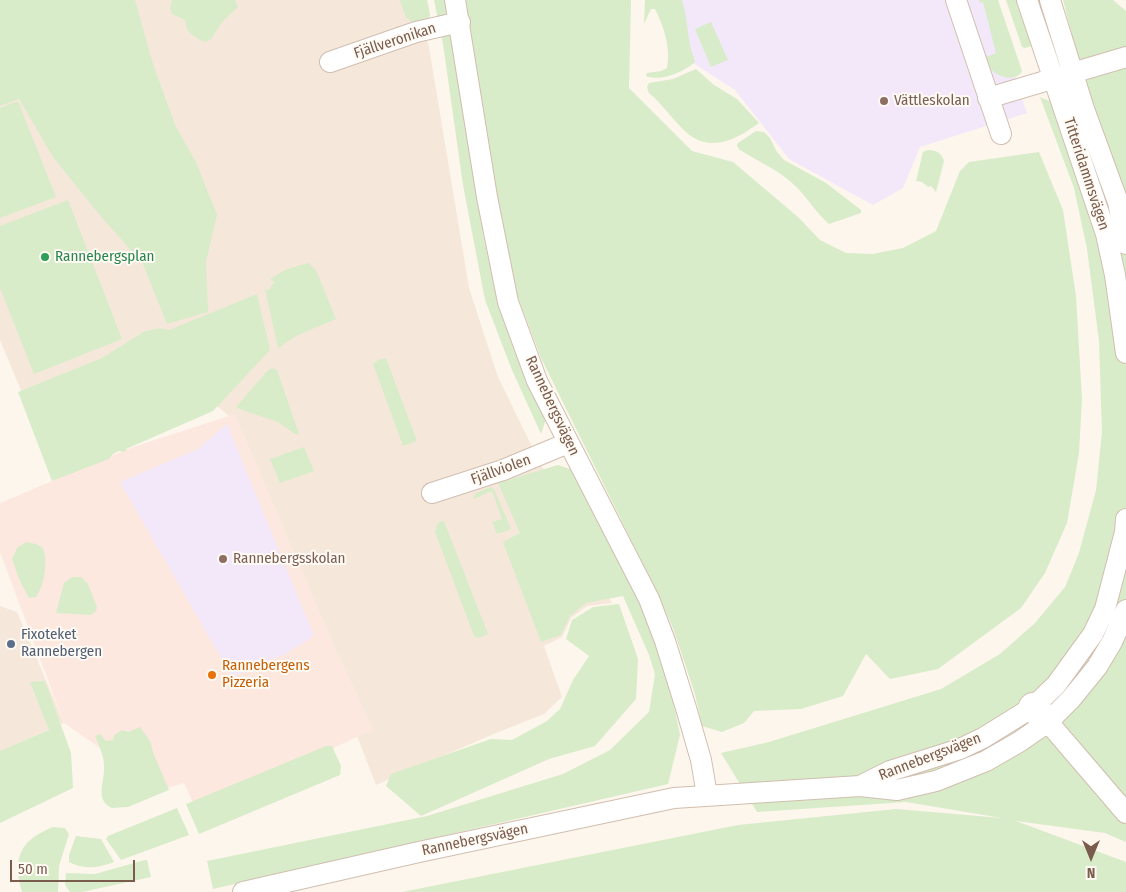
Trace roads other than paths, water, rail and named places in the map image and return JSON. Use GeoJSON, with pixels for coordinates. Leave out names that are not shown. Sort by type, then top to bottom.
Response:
{"type":"FeatureCollection","features":[{"type":"Feature","properties":{"kind":"street","name":"Rannebergsvägen"},"geometry":{"type":"LineString","coordinates":[[456,0],[486,197],[508,302],[537,381],[633,566],[662,633],[686,708],[702,767],[707,795]]}},
{"type":"Feature","properties":{"kind":"street"},"geometry":{"type":"LineString","coordinates":[[956,0],[1001,134]]}},
{"type":"Feature","properties":{"kind":"street","name":"Titteridammsvägen"},"geometry":{"type":"LineString","coordinates":[[1027,0],[1063,75],[1118,202],[1126,244]]}},
{"type":"Feature","properties":{"kind":"street","name":"Titteridammsvägen"},"geometry":{"type":"LineString","coordinates":[[1050,0],[1063,75],[1106,234],[1115,275],[1126,353]]}},
{"type":"Feature","properties":{"kind":"street","name":"Fjällveronikan"},"geometry":{"type":"LineString","coordinates":[[330,62],[416,32],[460,22]]}},
{"type":"Feature","properties":{"kind":"street"},"geometry":{"type":"LineString","coordinates":[[988,98],[1126,56]]}},
{"type":"Feature","properties":{"kind":"street","name":"Fjällviolen"},"geometry":{"type":"LineString","coordinates":[[432,493],[503,470],[568,443]]}},
{"type":"Feature","properties":{"kind":"street"},"geometry":{"type":"LineString","coordinates":[[1041,714],[1056,685],[1093,634],[1110,595],[1125,532],[1126,518]]}},
{"type":"Feature","properties":{"kind":"street"},"geometry":{"type":"LineString","coordinates":[[1041,714],[1071,699],[1097,667],[1112,642],[1126,610]]}},
{"type":"Feature","properties":{"kind":"street","name":"Rannebergsvägen"},"geometry":{"type":"LineString","coordinates":[[243,892],[674,798],[860,786],[897,790],[936,781],[986,761],[1019,742],[1041,714]]}},
{"type":"Feature","properties":{"kind":"street"},"geometry":{"type":"LineString","coordinates":[[1041,714],[1126,813]]}},
{"type":"Feature","properties":{"kind":"place","name":"Vättleskolan"},"geometry":{"type":"Point","coordinates":[884,101]}},
{"type":"Feature","properties":{"kind":"place","name":"Rannebergsplan"},"geometry":{"type":"Point","coordinates":[45,257]}},
{"type":"Feature","properties":{"kind":"place","name":"Rannebergsskolan"},"geometry":{"type":"Point","coordinates":[223,559]}},
{"type":"Feature","properties":{"kind":"place","name":"Fixoteket Rannebergen"},"geometry":{"type":"Point","coordinates":[11,644]}},
{"type":"Feature","properties":{"kind":"place","name":"Rannebergens Pizzeria"},"geometry":{"type":"Point","coordinates":[212,675]}}]}
